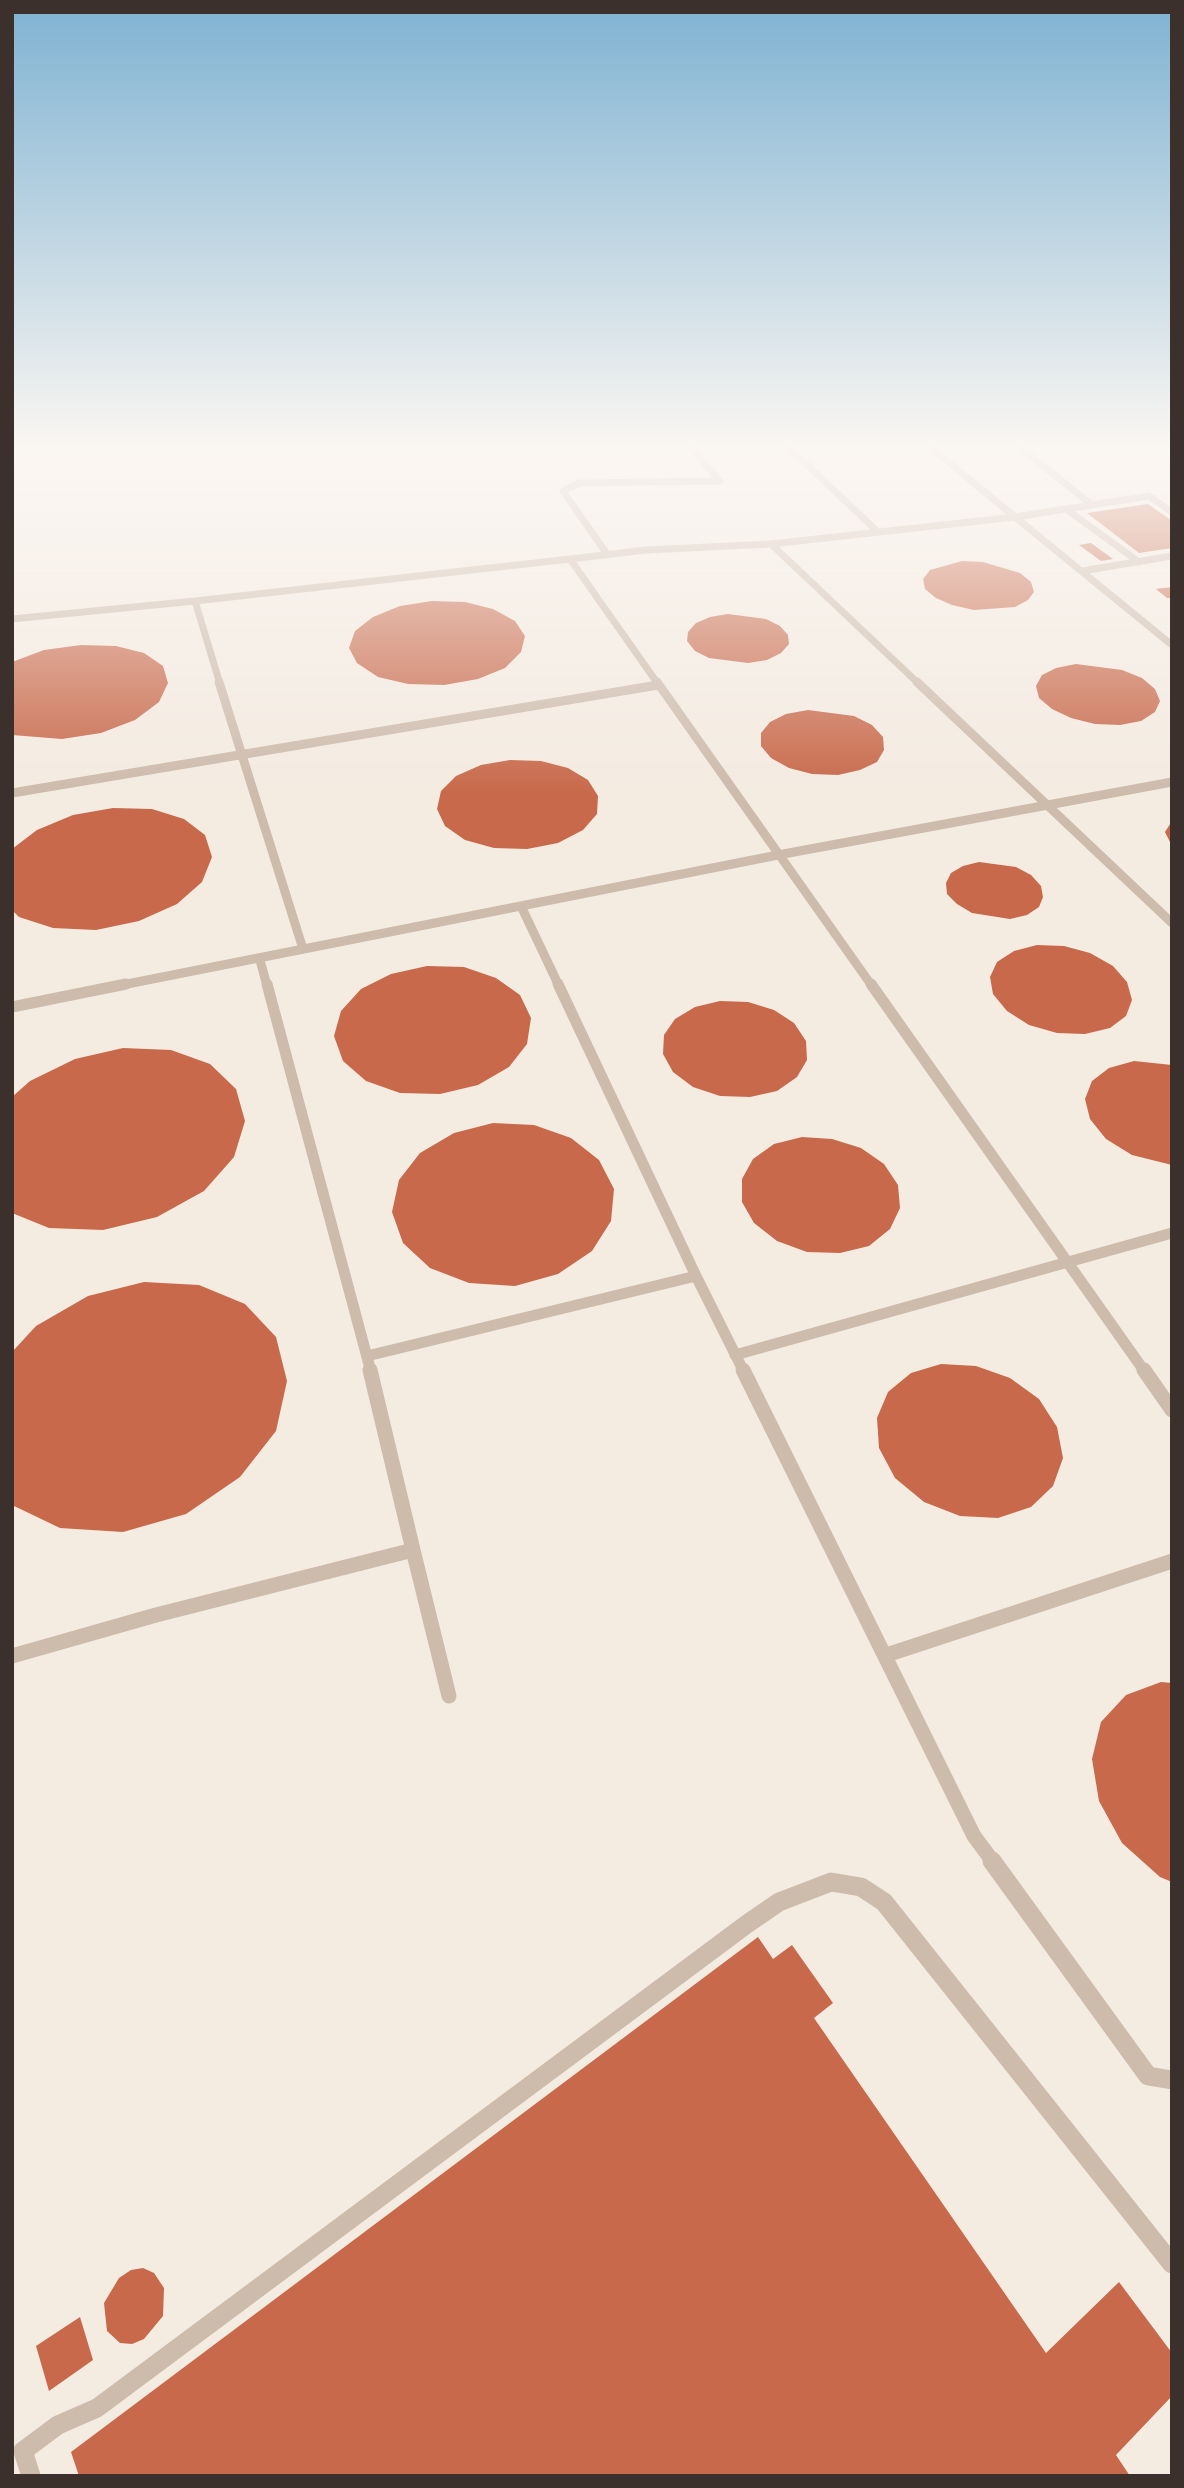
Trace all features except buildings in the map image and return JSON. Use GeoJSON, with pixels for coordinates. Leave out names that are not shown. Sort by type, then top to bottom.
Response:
{"type":"FeatureCollection","features":[{"type":"Feature","properties":{"kind":"lane"},"geometry":{"type":"LineString","coordinates":[[12,619],[550,561]]}},
{"type":"Feature","properties":{"kind":"lane"},"geometry":{"type":"LineString","coordinates":[[570,561],[1172,1410]]}},
{"type":"Feature","properties":{"kind":"lane"},"geometry":{"type":"LineString","coordinates":[[789,561],[1172,923]]}},
{"type":"Feature","properties":{"kind":"lane"},"geometry":{"type":"LineString","coordinates":[[1070,561],[1172,645]]}},
{"type":"Feature","properties":{"kind":"lane"},"geometry":{"type":"LineString","coordinates":[[1082,571],[1144,561]]}},
{"type":"Feature","properties":{"kind":"lane"},"geometry":{"type":"LineString","coordinates":[[195,601],[240,756],[303,949]]}},
{"type":"Feature","properties":{"kind":"lane"},"geometry":{"type":"LineString","coordinates":[[1162,637],[1172,635]]}},
{"type":"Feature","properties":{"kind":"lane"},"geometry":{"type":"LineString","coordinates":[[12,793],[658,685]]}},
{"type":"Feature","properties":{"kind":"lane"},"geometry":{"type":"LineString","coordinates":[[12,1007],[260,960],[303,949],[778,855],[1172,782]]}},
{"type":"Feature","properties":{"kind":"lane"},"geometry":{"type":"LineString","coordinates":[[521,906],[696,1276],[974,1836],[1148,2076],[1172,2080]]}},
{"type":"Feature","properties":{"kind":"lane"},"geometry":{"type":"LineString","coordinates":[[260,960],[368,1356],[449,1696]]}},
{"type":"Feature","properties":{"kind":"lane"},"geometry":{"type":"LineString","coordinates":[[735,1355],[1172,1233]]}},
{"type":"Feature","properties":{"kind":"lane"},"geometry":{"type":"LineString","coordinates":[[368,1356],[696,1276]]}},
{"type":"Feature","properties":{"kind":"lane"},"geometry":{"type":"LineString","coordinates":[[12,1656],[156,1615],[413,1550]]}},
{"type":"Feature","properties":{"kind":"lane"},"geometry":{"type":"LineString","coordinates":[[886,1655],[1172,1561]]}},
{"type":"Feature","properties":{"kind":"lane"},"geometry":{"type":"LineString","coordinates":[[31,2476],[23,2451],[40,2438],[58,2425],[97,2408],[747,1924],[779,1902],[831,1882],[861,1886],[884,1902],[1172,2264]]}}]}
